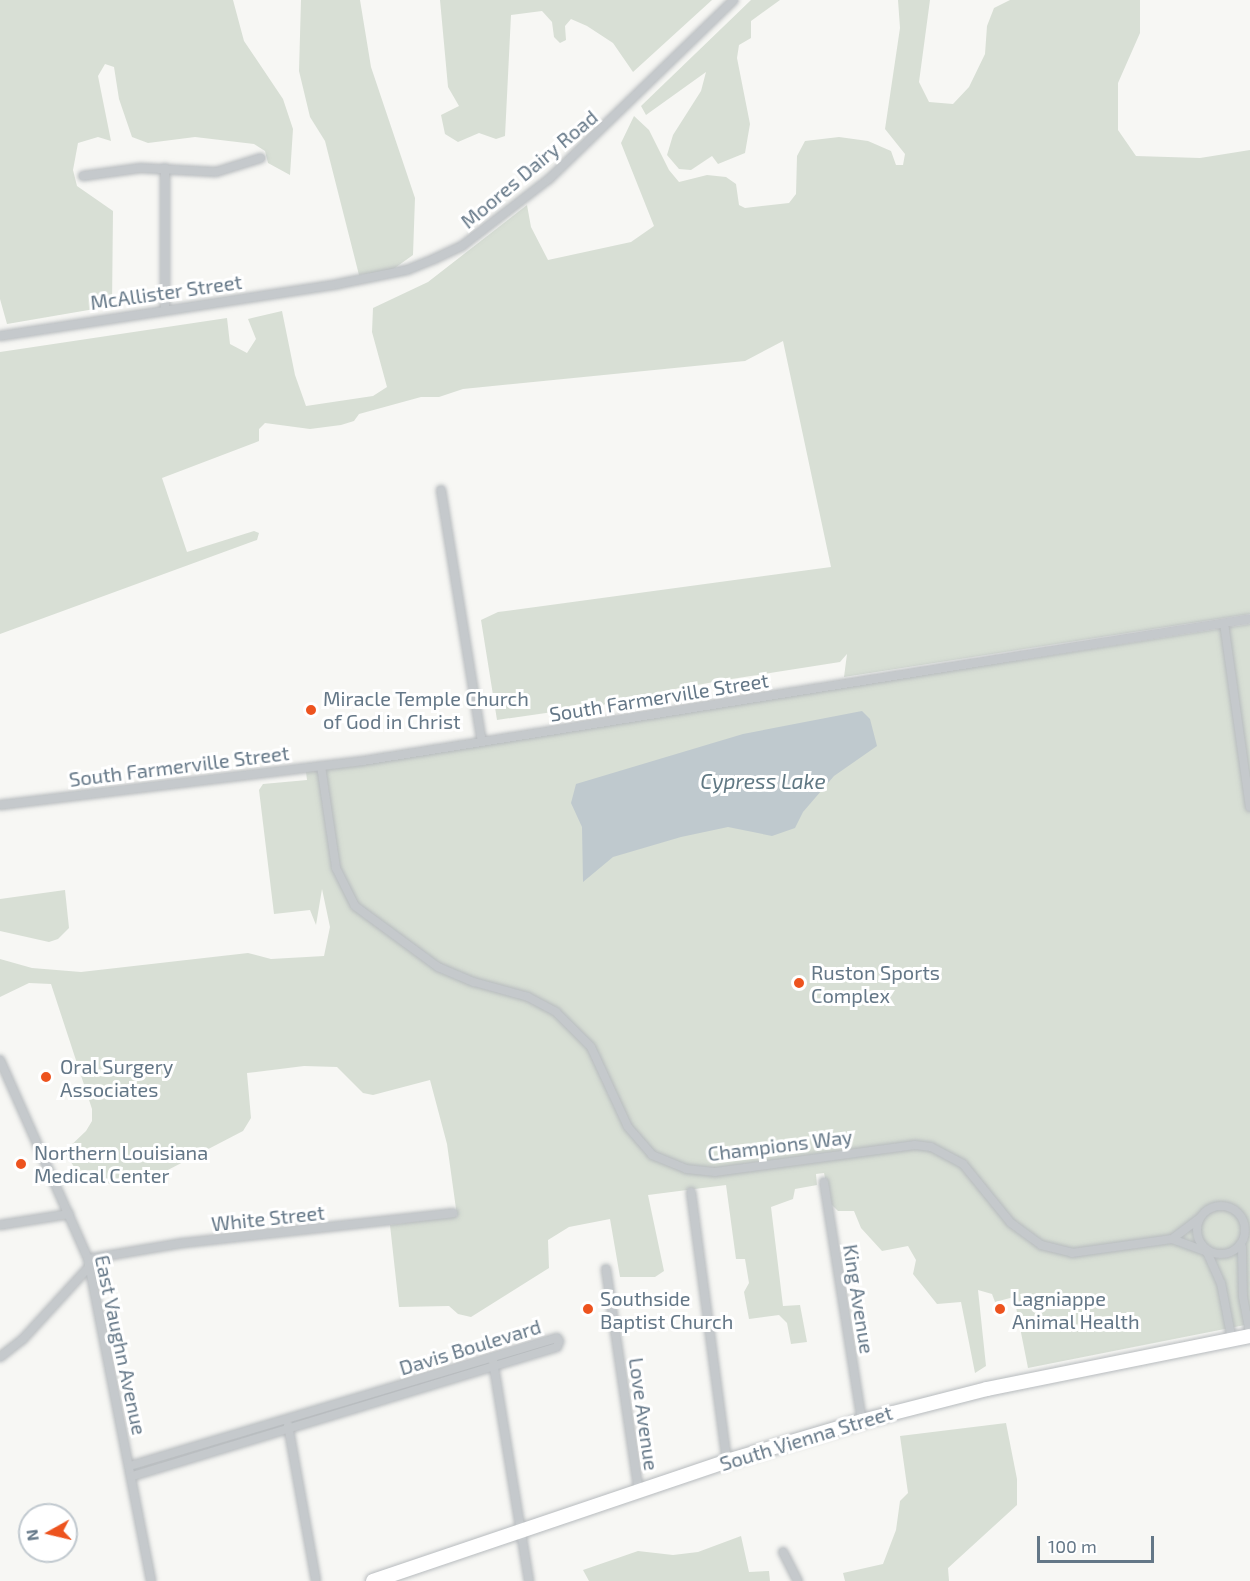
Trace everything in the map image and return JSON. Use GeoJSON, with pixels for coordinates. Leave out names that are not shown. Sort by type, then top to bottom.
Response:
{"type":"FeatureCollection","features":[{"type":"Feature","properties":{"kind":"highway","name":"South Vienna Street"},"geometry":{"type":"LineString","coordinates":[[373,1581],[522,1533],[727,1461],[862,1420],[987,1389],[1250,1335]]}},
{"type":"Feature","properties":{"kind":"street","name":"Moores Dairy Road"},"geometry":{"type":"LineString","coordinates":[[338,284],[407,270],[462,246],[594,140],[734,0]]}},
{"type":"Feature","properties":{"kind":"street"},"geometry":{"type":"LineString","coordinates":[[83,176],[165,168],[184,173],[216,172],[261,158]]}},
{"type":"Feature","properties":{"kind":"street"},"geometry":{"type":"LineString","coordinates":[[165,168],[165,308]]}},
{"type":"Feature","properties":{"kind":"street","name":"McAllister Street"},"geometry":{"type":"LineString","coordinates":[[0,336],[165,308],[338,284]]}},
{"type":"Feature","properties":{"kind":"street"},"geometry":{"type":"LineString","coordinates":[[441,490],[482,742]]}},
{"type":"Feature","properties":{"kind":"street","name":"South Farmerville Street"},"geometry":{"type":"LineString","coordinates":[[0,805],[321,766],[1250,619]]}},
{"type":"Feature","properties":{"kind":"street"},"geometry":{"type":"LineString","coordinates":[[1224,623],[1250,807]]}},
{"type":"Feature","properties":{"kind":"street","name":"Champions Way"},"geometry":{"type":"LineString","coordinates":[[321,766],[336,868],[355,906],[438,967],[465,979],[528,996],[556,1012],[591,1047],[623,1118],[652,1155],[686,1169],[715,1172],[915,1145],[931,1147],[963,1164],[1011,1223],[1041,1245],[1085,1252],[1172,1239],[1206,1251],[1225,1254],[1245,1244]]}},
{"type":"Feature","properties":{"kind":"street","name":"East Vaughn Avenue"},"geometry":{"type":"LineString","coordinates":[[0,1060],[89,1263],[151,1581]]}},
{"type":"Feature","properties":{"kind":"street","name":"King Avenue"},"geometry":{"type":"LineString","coordinates":[[824,1182],[862,1420]]}},
{"type":"Feature","properties":{"kind":"street"},"geometry":{"type":"LineString","coordinates":[[691,1191],[727,1461]]}},
{"type":"Feature","properties":{"kind":"street","name":"Champions Way"},"geometry":{"type":"LineString","coordinates":[[1172,1239],[1220,1204],[1229,1206],[1240,1215],[1250,1219]]}},
{"type":"Feature","properties":{"kind":"street","name":"White Street"},"geometry":{"type":"LineString","coordinates":[[89,1263],[183,1243],[453,1213]]}},
{"type":"Feature","properties":{"kind":"street"},"geometry":{"type":"LineString","coordinates":[[0,1225],[69,1214]]}},
{"type":"Feature","properties":{"kind":"street"},"geometry":{"type":"LineString","coordinates":[[1240,1215],[1245,1244],[1243,1297],[1250,1335]]}},
{"type":"Feature","properties":{"kind":"street"},"geometry":{"type":"LineString","coordinates":[[1202,1216],[1198,1232],[1221,1283],[1232,1340]]}},
{"type":"Feature","properties":{"kind":"street"},"geometry":{"type":"LineString","coordinates":[[0,1357],[23,1339],[89,1263]]}},
{"type":"Feature","properties":{"kind":"street","name":"Love Avenue"},"geometry":{"type":"LineString","coordinates":[[606,1269],[639,1492]]}},
{"type":"Feature","properties":{"kind":"street","name":"Davis Boulevard"},"geometry":{"type":"LineString","coordinates":[[132,1476],[288,1424],[493,1362],[557,1347],[559,1341],[557,1338],[493,1362]]}},
{"type":"Feature","properties":{"kind":"street"},"geometry":{"type":"LineString","coordinates":[[493,1362],[529,1581]]}},
{"type":"Feature","properties":{"kind":"street"},"geometry":{"type":"LineString","coordinates":[[288,1424],[316,1581]]}},
{"type":"Feature","properties":{"kind":"street","name":"Davis Boulevard"},"geometry":{"type":"LineString","coordinates":[[130,1466],[288,1424]]}},
{"type":"Feature","properties":{"kind":"street"},"geometry":{"type":"LineString","coordinates":[[783,1552],[798,1581]]}},
{"type":"Feature","properties":{"kind":"shaded area"},"geometry":{"type":"Polygon","coordinates":[[[0,0],[233,0],[244,41],[283,99],[293,129],[290,175],[268,163],[265,151],[254,144],[195,137],[148,143],[132,137],[119,99],[114,67],[105,64],[98,76],[111,141],[98,137],[78,143],[73,170],[77,186],[113,211],[112,306],[7,324],[0,299],[0,0]]]}},
{"type":"Feature","properties":{"kind":"shaded area"},"geometry":{"type":"Polygon","coordinates":[[[301,0],[360,0],[371,67],[415,198],[413,255],[392,270],[359,275],[325,141],[310,117],[299,71],[301,0]]]}},
{"type":"Feature","properties":{"kind":"shaded area"},"geometry":{"type":"Polygon","coordinates":[[[440,0],[712,0],[633,72],[613,43],[587,26],[571,19],[565,26],[566,40],[560,43],[554,37],[552,22],[542,11],[511,15],[505,136],[496,139],[479,133],[458,142],[445,134],[441,115],[459,106],[448,87],[440,0]]]}},
{"type":"Feature","properties":{"kind":"shaded area"},"geometry":{"type":"Polygon","coordinates":[[[751,0],[780,0],[751,21],[751,38],[739,45],[737,58],[750,124],[745,153],[718,164],[712,156],[691,170],[679,169],[667,155],[673,135],[701,91],[706,72],[646,115],[641,106],[751,0]]]}},
{"type":"Feature","properties":{"kind":"shaded area"},"geometry":{"type":"Polygon","coordinates":[[[898,0],[930,0],[919,82],[929,102],[953,104],[969,87],[985,54],[987,26],[994,8],[1010,0],[1140,0],[1140,33],[1118,83],[1118,130],[1136,156],[1200,158],[1250,150],[1250,614],[844,677],[847,654],[840,662],[664,691],[663,696],[497,720],[481,620],[498,612],[831,567],[783,341],[745,361],[463,389],[439,397],[421,397],[359,414],[354,421],[341,425],[310,429],[265,423],[259,429],[259,441],[162,478],[187,552],[254,531],[259,533],[257,540],[0,634],[0,352],[227,318],[230,344],[247,353],[256,339],[248,319],[282,311],[295,375],[306,406],[373,396],[387,387],[372,332],[373,308],[428,282],[527,205],[531,227],[548,260],[631,242],[654,226],[621,143],[634,116],[649,130],[669,170],[679,182],[707,175],[726,177],[736,184],[739,205],[745,208],[789,203],[796,194],[797,156],[805,141],[839,137],[868,141],[891,151],[896,165],[903,165],[905,154],[885,129],[900,28],[898,0]]]}},
{"type":"Feature","properties":{"kind":"shaded area","name":"Ruston Sports Complex"},"geometry":{"type":"Polygon","coordinates":[[[1250,624],[1250,1324],[1028,1368],[1014,1297],[995,1302],[992,1294],[978,1290],[986,1366],[975,1373],[961,1302],[937,1304],[913,1274],[916,1260],[908,1246],[882,1251],[861,1228],[854,1211],[838,1211],[830,1203],[824,1173],[816,1174],[817,1185],[795,1189],[793,1199],[771,1207],[783,1306],[800,1305],[807,1342],[791,1344],[787,1323],[779,1315],[749,1319],[744,1292],[749,1283],[745,1259],[736,1259],[726,1185],[648,1195],[664,1271],[655,1277],[620,1277],[610,1219],[569,1227],[548,1240],[549,1268],[471,1317],[458,1314],[449,1306],[399,1307],[390,1225],[457,1216],[447,1144],[430,1080],[373,1095],[363,1093],[337,1067],[304,1066],[247,1073],[251,1118],[243,1131],[139,1185],[97,1183],[79,1174],[64,1152],[86,1131],[92,1121],[92,1109],[51,984],[29,983],[0,997],[0,959],[32,968],[81,972],[248,953],[271,959],[324,956],[330,927],[322,889],[316,925],[310,910],[274,914],[259,790],[263,784],[307,780],[306,772],[1250,624]]]}},
{"type":"Feature","properties":{"kind":"shaded area"},"geometry":{"type":"Polygon","coordinates":[[[65,890],[69,928],[58,939],[49,942],[0,931],[0,899],[65,890]]]}},
{"type":"Feature","properties":{"kind":"shaded area"},"geometry":{"type":"Polygon","coordinates":[[[1006,1423],[1017,1479],[1017,1505],[948,1568],[949,1581],[845,1581],[843,1573],[883,1564],[896,1530],[900,1501],[908,1493],[900,1436],[1006,1423]]]}},
{"type":"Feature","properties":{"kind":"shaded area"},"geometry":{"type":"Polygon","coordinates":[[[741,1536],[749,1572],[769,1571],[770,1581],[589,1581],[583,1570],[638,1551],[673,1555],[698,1552],[741,1536]]]}},
{"type":"Feature","properties":{"kind":"water","name":"Cypress Lake"},"geometry":{"type":"Polygon","coordinates":[[[862,711],[870,719],[877,746],[834,776],[803,812],[795,828],[772,836],[728,827],[681,837],[613,857],[583,882],[582,827],[571,803],[576,784],[743,734],[862,711]]]}},
{"type":"Feature","properties":{"kind":"place","name":"Miracle Temple Church of God in Christ"},"geometry":{"type":"Point","coordinates":[311,710]}},
{"type":"Feature","properties":{"kind":"place","name":"Ruston Sports Complex"},"geometry":{"type":"Point","coordinates":[799,983]}},
{"type":"Feature","properties":{"kind":"place","name":"Oral Surgery Associates"},"geometry":{"type":"Point","coordinates":[46,1077]}},
{"type":"Feature","properties":{"kind":"place","name":"Northern Louisiana Medical Center"},"geometry":{"type":"Point","coordinates":[21,1164]}},
{"type":"Feature","properties":{"kind":"place","name":"Southside Baptist Church"},"geometry":{"type":"Point","coordinates":[588,1309]}},
{"type":"Feature","properties":{"kind":"place","name":"Lagniappe Animal Health"},"geometry":{"type":"Point","coordinates":[1000,1309]}}]}
